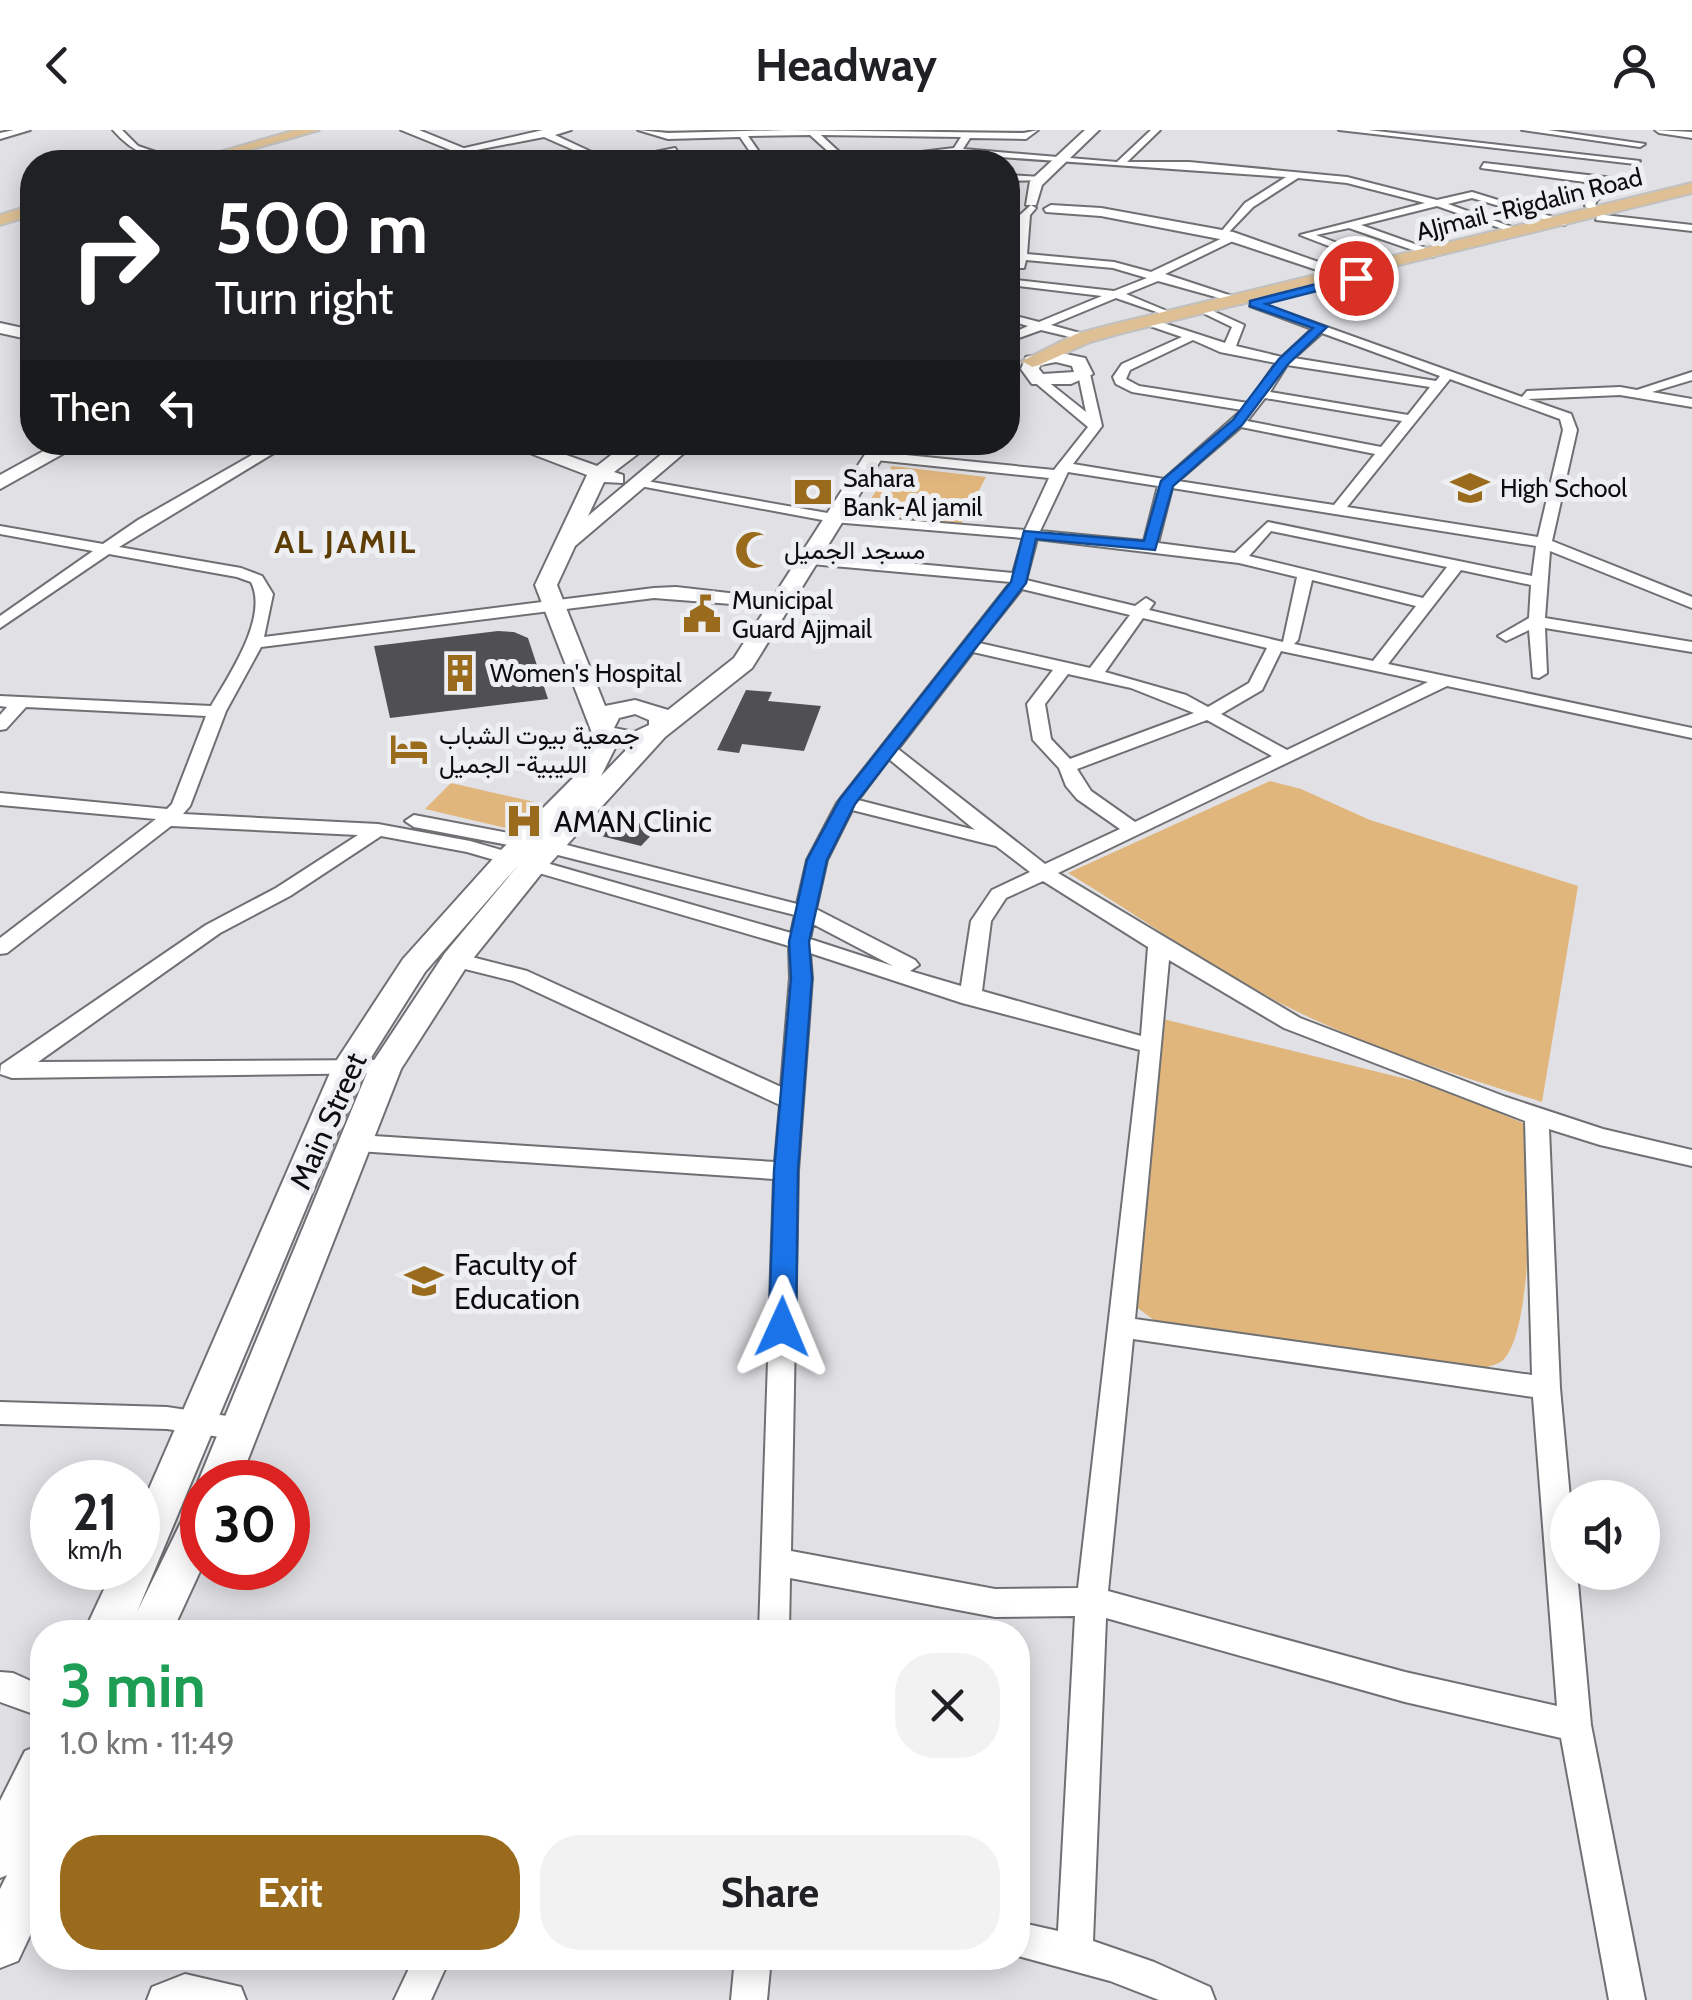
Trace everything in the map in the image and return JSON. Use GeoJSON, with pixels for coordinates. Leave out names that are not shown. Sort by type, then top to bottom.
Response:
{"type":"FeatureCollection","features":[{"type":"Feature","properties":{"kind":"main road"},"geometry":{"type":"LineString","coordinates":[[219,150],[286,130]]}},
{"type":"Feature","properties":{"kind":"main road"},"geometry":{"type":"LineString","coordinates":[[237,150],[312,130]]}},
{"type":"Feature","properties":{"kind":"main road","name":"AJjmail -Rigdalin Road"},"geometry":{"type":"LineString","coordinates":[[1082,368],[1085,351],[1100,341],[1162,320],[1209,313],[1692,191]]}},
{"type":"Feature","properties":{"kind":"main road","name":"AJjmail -Rigdalin Road"},"geometry":{"type":"LineString","coordinates":[[1355,275],[1600,215]]}},
{"type":"Feature","properties":{"kind":"main road","name":"AJjmail -Rigdalin Road"},"geometry":{"type":"LineString","coordinates":[[1021,367],[1082,338],[1248,302]]}},
{"type":"Feature","properties":{"kind":"street"},"geometry":{"type":"LineString","coordinates":[[0,136],[26,130]]}},
{"type":"Feature","properties":{"kind":"street"},"geometry":{"type":"LineString","coordinates":[[117,130],[141,150]]}},
{"type":"Feature","properties":{"kind":"street"},"geometry":{"type":"LineString","coordinates":[[407,130],[473,150]]}},
{"type":"Feature","properties":{"kind":"street"},"geometry":{"type":"LineString","coordinates":[[436,130],[477,150]]}},
{"type":"Feature","properties":{"kind":"street"},"geometry":{"type":"LineString","coordinates":[[492,150],[543,133],[567,130]]}},
{"type":"Feature","properties":{"kind":"street"},"geometry":{"type":"LineString","coordinates":[[642,130],[668,136],[811,131],[1030,133]]}},
{"type":"Feature","properties":{"kind":"street"},"geometry":{"type":"LineString","coordinates":[[1020,263],[1038,182],[1093,130]]}},
{"type":"Feature","properties":{"kind":"street"},"geometry":{"type":"LineString","coordinates":[[1119,165],[1156,130]]}},
{"type":"Feature","properties":{"kind":"street"},"geometry":{"type":"LineString","coordinates":[[1343,130],[1635,161]]}},
{"type":"Feature","properties":{"kind":"street"},"geometry":{"type":"LineString","coordinates":[[1526,130],[1640,144]]}},
{"type":"Feature","properties":{"kind":"street"},"geometry":{"type":"LineString","coordinates":[[1636,130],[1640,144],[1635,161],[1617,183],[1592,198],[1590,206],[1600,215],[1692,228]]}},
{"type":"Feature","properties":{"kind":"street"},"geometry":{"type":"LineString","coordinates":[[1659,130],[1692,134]]}},
{"type":"Feature","properties":{"kind":"street"},"geometry":{"type":"LineString","coordinates":[[811,131],[832,150]]}},
{"type":"Feature","properties":{"kind":"street"},"geometry":{"type":"LineString","coordinates":[[543,133],[581,150]]}},
{"type":"Feature","properties":{"kind":"street"},"geometry":{"type":"LineString","coordinates":[[957,150],[969,133]]}},
{"type":"Feature","properties":{"kind":"street"},"geometry":{"type":"LineString","coordinates":[[743,135],[753,150]]}},
{"type":"Feature","properties":{"kind":"street"},"geometry":{"type":"LineString","coordinates":[[668,136],[674,150]]}},
{"type":"Feature","properties":{"kind":"street"},"geometry":{"type":"LineString","coordinates":[[1020,159],[1119,165],[1164,163],[1347,180],[1436,203],[1521,232]]}},
{"type":"Feature","properties":{"kind":"street"},"geometry":{"type":"LineString","coordinates":[[1484,166],[1617,183]]}},
{"type":"Feature","properties":{"kind":"street"},"geometry":{"type":"LineString","coordinates":[[1020,333],[1118,295],[1229,235],[1248,205],[1296,175]]}},
{"type":"Feature","properties":{"kind":"street"},"geometry":{"type":"LineString","coordinates":[[1020,180],[1038,182]]}},
{"type":"Feature","properties":{"kind":"street"},"geometry":{"type":"LineString","coordinates":[[1386,265],[1305,235],[1436,203],[1482,196],[1564,222]]}},
{"type":"Feature","properties":{"kind":"street"},"geometry":{"type":"LineString","coordinates":[[1035,205],[1101,212],[1229,235],[1355,275]]}},
{"type":"Feature","properties":{"kind":"street"},"geometry":{"type":"LineString","coordinates":[[1349,224],[1434,254]]}},
{"type":"Feature","properties":{"kind":"street"},"geometry":{"type":"LineString","coordinates":[[1020,256],[1114,265],[1158,275],[1321,327],[1444,379]]}},
{"type":"Feature","properties":{"kind":"street"},"geometry":{"type":"LineString","coordinates":[[1020,285],[1118,295],[1189,338],[1224,349],[1284,362],[1444,379],[1512,395],[1566,416],[1570,430],[1541,542],[1536,580],[1539,673]]}},
{"type":"Feature","properties":{"kind":"street"},"geometry":{"type":"LineString","coordinates":[[1209,313],[1240,329],[1224,349]]}},
{"type":"Feature","properties":{"kind":"street"},"geometry":{"type":"LineString","coordinates":[[1020,320],[1082,338]]}},
{"type":"Feature","properties":{"kind":"street"},"geometry":{"type":"LineString","coordinates":[[1150,546],[1166,484],[1238,422],[1284,362],[1321,327]]}},
{"type":"Feature","properties":{"kind":"street"},"geometry":{"type":"LineString","coordinates":[[1189,338],[1126,367],[1120,382],[1136,389],[1251,407]]}},
{"type":"Feature","properties":{"kind":"street"},"geometry":{"type":"LineString","coordinates":[[774,1620],[786,1171],[801,978],[799,942],[817,860],[846,803],[1019,578],[1030,534],[1061,471],[1095,426],[1082,368],[1056,357],[1021,367],[1040,390],[1059,398],[1095,426]]}},
{"type":"Feature","properties":{"kind":"street"},"geometry":{"type":"LineString","coordinates":[[1636,392],[1692,376]]}},
{"type":"Feature","properties":{"kind":"street"},"geometry":{"type":"LineString","coordinates":[[1338,509],[1444,379]]}},
{"type":"Feature","properties":{"kind":"street"},"geometry":{"type":"LineString","coordinates":[[1512,395],[1636,392],[1692,403]]}},
{"type":"Feature","properties":{"kind":"street"},"geometry":{"type":"LineString","coordinates":[[1262,394],[1411,419]]}},
{"type":"Feature","properties":{"kind":"street"},"geometry":{"type":"LineString","coordinates":[[1238,422],[1384,452]]}},
{"type":"Feature","properties":{"kind":"street"},"geometry":{"type":"LineString","coordinates":[[0,472],[32,455]]}},
{"type":"Feature","properties":{"kind":"street"},"geometry":{"type":"LineString","coordinates":[[0,483],[51,455]]}},
{"type":"Feature","properties":{"kind":"street"},"geometry":{"type":"LineString","coordinates":[[0,622],[105,548],[264,455]]}},
{"type":"Feature","properties":{"kind":"street"},"geometry":{"type":"LineString","coordinates":[[544,455],[597,475],[832,518],[1030,534],[1239,558],[1427,604]]}},
{"type":"Feature","properties":{"kind":"street"},"geometry":{"type":"LineString","coordinates":[[643,455],[597,475],[546,585],[580,679],[604,730],[632,740],[646,719],[713,688],[743,663],[875,455]]}},
{"type":"Feature","properties":{"kind":"street"},"geometry":{"type":"LineString","coordinates":[[558,552],[640,482],[658,455]]}},
{"type":"Feature","properties":{"kind":"street"},"geometry":{"type":"LineString","coordinates":[[929,455],[1166,484],[1541,542],[1692,604]]}},
{"type":"Feature","properties":{"kind":"street"},"geometry":{"type":"LineString","coordinates":[[1239,558],[1292,504]]}},
{"type":"Feature","properties":{"kind":"street"},"geometry":{"type":"LineString","coordinates":[[1268,526],[1536,580]]}},
{"type":"Feature","properties":{"kind":"street"},"geometry":{"type":"LineString","coordinates":[[0,530],[257,579],[265,594],[255,643],[217,711],[175,814],[9,932],[0,948]]}},
{"type":"Feature","properties":{"kind":"street"},"geometry":{"type":"LineString","coordinates":[[812,559],[1019,578],[1442,682],[1692,733]]}},
{"type":"Feature","properties":{"kind":"street"},"geometry":{"type":"LineString","coordinates":[[1381,661],[1457,565]]}},
{"type":"Feature","properties":{"kind":"street"},"geometry":{"type":"LineString","coordinates":[[1067,766],[1208,714],[1256,686],[1283,642],[1306,576]]}},
{"type":"Feature","properties":{"kind":"street"},"geometry":{"type":"LineString","coordinates":[[255,643],[676,592],[783,603]]}},
{"type":"Feature","properties":{"kind":"street"},"geometry":{"type":"LineString","coordinates":[[1096,672],[1143,607]]}},
{"type":"Feature","properties":{"kind":"street"},"geometry":{"type":"LineString","coordinates":[[1506,636],[1535,621],[1692,647]]}},
{"type":"Feature","properties":{"kind":"street"},"geometry":{"type":"LineString","coordinates":[[1283,642],[1692,724]]}},
{"type":"Feature","properties":{"kind":"street"},"geometry":{"type":"LineString","coordinates":[[969,646],[1096,672],[1180,699],[1285,756]]}},
{"type":"Feature","properties":{"kind":"street"},"geometry":{"type":"LineString","coordinates":[[1065,666],[1036,704],[1042,740],[1067,766],[1084,795],[1131,828]]}},
{"type":"Feature","properties":{"kind":"street"},"geometry":{"type":"LineString","coordinates":[[580,679],[646,719]]}},
{"type":"Feature","properties":{"kind":"street"},"geometry":{"type":"LineString","coordinates":[[970,998],[984,912],[999,894],[1040,871],[1442,682]]}},
{"type":"Feature","properties":{"kind":"street"},"geometry":{"type":"LineString","coordinates":[[0,701],[217,711]]}},
{"type":"Feature","properties":{"kind":"street"},"geometry":{"type":"LineString","coordinates":[[0,725],[21,702]]}},
{"type":"Feature","properties":{"kind":"street"},"geometry":{"type":"LineString","coordinates":[[604,730],[612,712],[646,719]]}},
{"type":"Feature","properties":{"kind":"street","name":"Main Street"},"geometry":{"type":"LineString","coordinates":[[160,1509],[348,1066],[414,966],[530,852],[646,719]]}},
{"type":"Feature","properties":{"kind":"street","name":"Main Street"},"geometry":{"type":"LineString","coordinates":[[228,1460],[386,1068],[530,852],[586,780],[604,730]]}},
{"type":"Feature","properties":{"kind":"street"},"geometry":{"type":"LineString","coordinates":[[888,750],[934,782],[1040,871],[1292,1023],[1600,1138],[1692,1158]]}},
{"type":"Feature","properties":{"kind":"street"},"geometry":{"type":"LineString","coordinates":[[0,800],[378,830],[530,852],[970,998],[1151,1046]]}},
{"type":"Feature","properties":{"kind":"street"},"geometry":{"type":"LineString","coordinates":[[846,803],[1005,842]]}},
{"type":"Feature","properties":{"kind":"street"},"geometry":{"type":"LineString","coordinates":[[175,814],[311,810],[392,817],[530,852],[806,912],[970,998]]}},
{"type":"Feature","properties":{"kind":"street"},"geometry":{"type":"LineString","coordinates":[[6,1070],[213,929],[283,892],[378,830]]}},
{"type":"Feature","properties":{"kind":"street"},"geometry":{"type":"LineString","coordinates":[[1076,1953],[1077,1864],[1093,1602],[1159,974],[1158,945]]}},
{"type":"Feature","properties":{"kind":"street"},"geometry":{"type":"LineString","coordinates":[[801,978],[852,958]]}},
{"type":"Feature","properties":{"kind":"street"},"geometry":{"type":"LineString","coordinates":[[456,960],[520,976],[792,1101]]}},
{"type":"Feature","properties":{"kind":"street"},"geometry":{"type":"LineString","coordinates":[[6,1070],[386,1068]]}},
{"type":"Feature","properties":{"kind":"street"},"geometry":{"type":"LineString","coordinates":[[1538,1116],[1546,1388],[1575,1725],[1627,2000]]}},
{"type":"Feature","properties":{"kind":"street"},"geometry":{"type":"LineString","coordinates":[[358,1143],[786,1171]]}},
{"type":"Feature","properties":{"kind":"street"},"geometry":{"type":"LineString","coordinates":[[1119,1327],[1546,1388]]}},
{"type":"Feature","properties":{"kind":"street"},"geometry":{"type":"LineString","coordinates":[[0,1413],[198,1421],[240,1428]]}},
{"type":"Feature","properties":{"kind":"street"},"geometry":{"type":"LineString","coordinates":[[776,1562],[994,1603],[1093,1602],[1126,1608],[1359,1678],[1472,1706],[1575,1725]]}},
{"type":"Feature","properties":{"kind":"street"},"geometry":{"type":"LineString","coordinates":[[156,1620],[180,1569]]}},
{"type":"Feature","properties":{"kind":"street","name":"Main Street"},"geometry":{"type":"LineString","coordinates":[[111,1620],[125,1590]]}},
{"type":"Feature","properties":{"kind":"street"},"geometry":{"type":"LineString","coordinates":[[0,1687],[14,1688],[30,1696]]}},
{"type":"Feature","properties":{"kind":"street"},"geometry":{"type":"LineString","coordinates":[[0,1852],[30,1791]]}},
{"type":"Feature","properties":{"kind":"street"},"geometry":{"type":"LineString","coordinates":[[0,1943],[30,1882]]}},
{"type":"Feature","properties":{"kind":"street"},"geometry":{"type":"LineString","coordinates":[[1030,1942],[1076,1953],[1178,1995]]}},
{"type":"Feature","properties":{"kind":"street"},"geometry":{"type":"LineString","coordinates":[[412,2000],[426,1970]]}},
{"type":"Feature","properties":{"kind":"street"},"geometry":{"type":"LineString","coordinates":[[749,2000],[751,1970]]}},
{"type":"Feature","properties":{"kind":"street"},"geometry":{"type":"LineString","coordinates":[[165,2000],[184,1992],[228,2000]]}},
{"type":"Feature","properties":{"kind":"shaded area"},"geometry":{"type":"Polygon","coordinates":[[[892,466],[986,477],[960,526],[861,514],[892,466]]]}},
{"type":"Feature","properties":{"kind":"shaded area"},"geometry":{"type":"Polygon","coordinates":[[[1270,781],[1301,789],[1370,820],[1578,886],[1542,1102],[1411,1059],[1315,1020],[1229,974],[1068,873],[1270,781]]]}},
{"type":"Feature","properties":{"kind":"shaded area"},"geometry":{"type":"Polygon","coordinates":[[[451,783],[539,803],[514,830],[425,809],[451,783]]]}},
{"type":"Feature","properties":{"kind":"shaded area"},"geometry":{"type":"Polygon","coordinates":[[[1163,1019],[1439,1087],[1530,1126],[1525,1286],[1520,1319],[1502,1361],[1473,1370],[1163,1327],[1135,1306],[1163,1019]]]}},
{"type":"Feature","properties":{"kind":"building","name":"Women's Hospital"},"geometry":{"type":"Polygon","coordinates":[[[498,631],[528,638],[548,699],[390,718],[374,646],[498,631]]]}},
{"type":"Feature","properties":{"kind":"building"},"geometry":{"type":"Polygon","coordinates":[[[746,690],[772,692],[768,701],[821,706],[804,751],[742,744],[739,753],[717,750],[746,690]]]}},
{"type":"Feature","properties":{"kind":"building"},"geometry":{"type":"Polygon","coordinates":[[[607,815],[658,828],[641,846],[589,833],[607,815]]]}},
{"type":"Feature","properties":{"kind":"place","name":"High School"},"geometry":{"type":"Point","coordinates":[1470,488]}},
{"type":"Feature","properties":{"kind":"place","name":"Sahara Bank-Al jamil"},"geometry":{"type":"Point","coordinates":[813,492]}},
{"type":"Feature","properties":{"kind":"place","name":"مسجد الجميل"},"geometry":{"type":"Point","coordinates":[754,550]}},
{"type":"Feature","properties":{"kind":"place","name":"Municipal Guard Ajjmail"},"geometry":{"type":"Point","coordinates":[702,614]}},
{"type":"Feature","properties":{"kind":"place","name":"Women's Hospital"},"geometry":{"type":"Point","coordinates":[460,673]}},
{"type":"Feature","properties":{"kind":"place","name":"جمعية بيوت الشباب الليبية- الجميل"},"geometry":{"type":"Point","coordinates":[409,749]}},
{"type":"Feature","properties":{"kind":"place","name":"AMAN Clinic"},"geometry":{"type":"Point","coordinates":[524,821]}},
{"type":"Feature","properties":{"kind":"place","name":"Faculty of Education"},"geometry":{"type":"Point","coordinates":[424,1281]}},
{"type":"Feature","properties":{"kind":"district","name":"AL JAMIL"},"geometry":{"type":"Point","coordinates":[346,541]}},
{"type":"Feature","properties":{"kind":"route"},"geometry":{"type":"LineString","coordinates":[[782,1327],[786,1171],[801,978],[799,942],[817,860],[846,803],[1018,583],[1030,534],[1150,546],[1166,484],[1238,422],[1284,362],[1321,327],[1254,304],[1356,278]]}}]}
